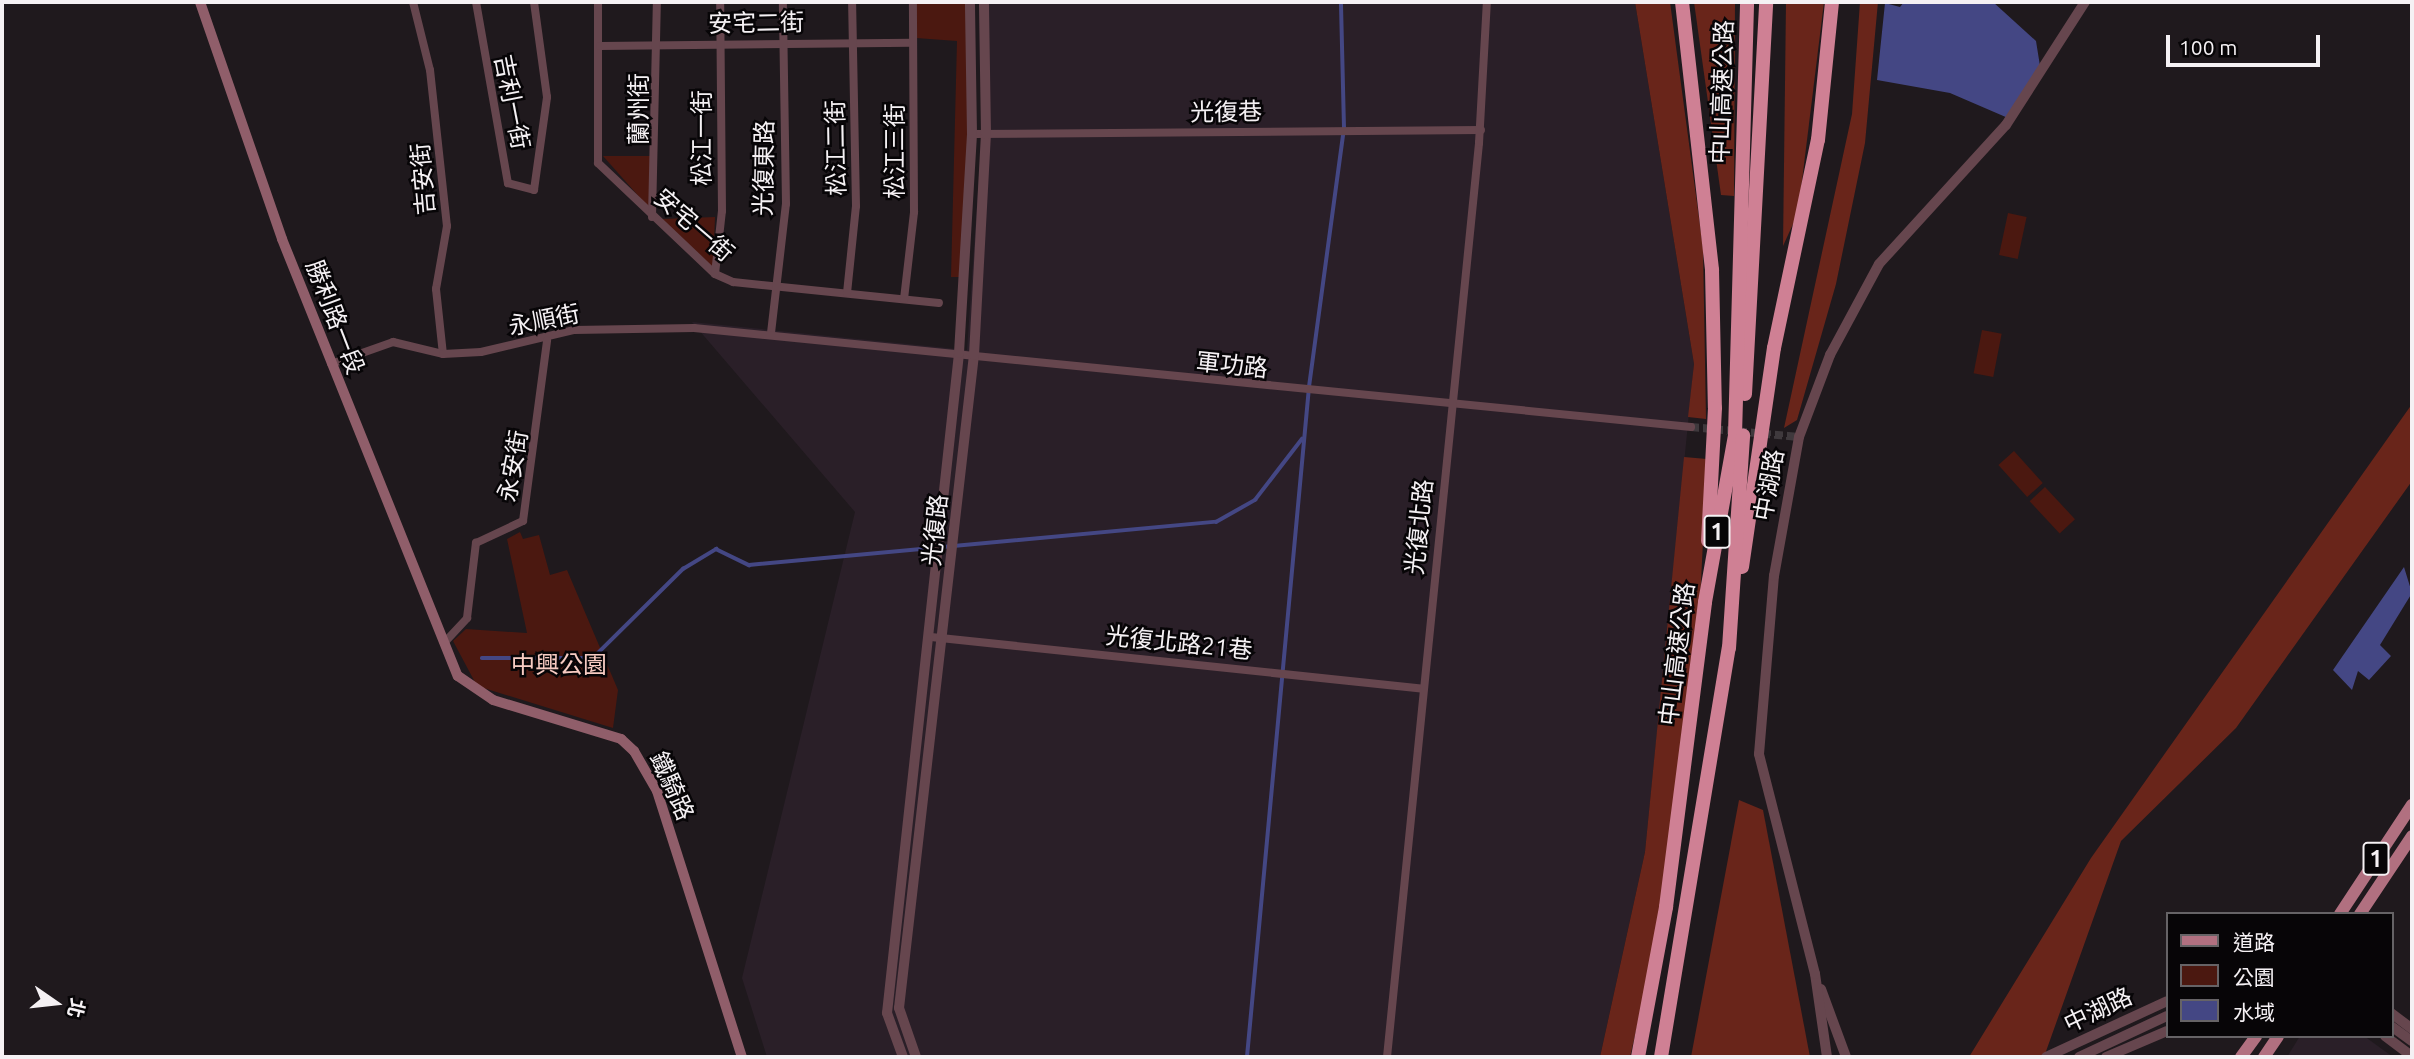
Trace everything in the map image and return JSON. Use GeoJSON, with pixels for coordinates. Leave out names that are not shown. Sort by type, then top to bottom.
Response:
{"type":"FeatureCollection","features":[{"type":"Feature","properties":{"kind":"highway"},"geometry":{"type":"LineString","coordinates":[[1682,2],[1712,270],[1715,408],[1705,602]]}},
{"type":"Feature","properties":{"kind":"highway","name":"中山高速公路"},"geometry":{"type":"LineString","coordinates":[[1638,1057],[1668,893],[1705,602],[1735,435],[1747,2]]}},
{"type":"Feature","properties":{"kind":"highway","name":"中山高速公路"},"geometry":{"type":"LineString","coordinates":[[1661,1057],[1729,648],[1766,2]]}},
{"type":"Feature","properties":{"kind":"highway"},"geometry":{"type":"LineString","coordinates":[[1729,648],[1773,348],[1818,140],[1832,2]]}},
{"type":"Feature","properties":{"kind":"main road","name":"勝利路一段"},"geometry":{"type":"LineString","coordinates":[[200,2],[331,364],[444,643]]}},
{"type":"Feature","properties":{"kind":"main road","name":"鐵騎路"},"geometry":{"type":"LineString","coordinates":[[444,643],[471,691],[621,738],[634,751],[657,791],[742,1057]]}},
{"type":"Feature","properties":{"kind":"main road","name":"1"},"geometry":{"type":"LineString","coordinates":[[2341,912],[2412,805]]}},
{"type":"Feature","properties":{"kind":"main road","name":"1"},"geometry":{"type":"LineString","coordinates":[[2361,912],[2412,836]]}},
{"type":"Feature","properties":{"kind":"main road"},"geometry":{"type":"LineString","coordinates":[[2241,1057],[2255,1038]]}},
{"type":"Feature","properties":{"kind":"main road"},"geometry":{"type":"LineString","coordinates":[[2264,1057],[2277,1038]]}},
{"type":"Feature","properties":{"kind":"street","name":"吉安街"},"geometry":{"type":"LineString","coordinates":[[413,2],[430,70],[447,226],[436,289],[443,354]]}},
{"type":"Feature","properties":{"kind":"street","name":"吉利一街"},"geometry":{"type":"LineString","coordinates":[[476,2],[508,183],[534,190],[547,97],[534,2]]}},
{"type":"Feature","properties":{"kind":"street","name":"安宅一街"},"geometry":{"type":"LineString","coordinates":[[598,2],[598,163],[652,217],[716,274],[776,286],[939,303]]}},
{"type":"Feature","properties":{"kind":"street","name":"蘭州街"},"geometry":{"type":"LineString","coordinates":[[652,217],[657,2]]}},
{"type":"Feature","properties":{"kind":"street","name":"松江一街"},"geometry":{"type":"LineString","coordinates":[[716,274],[720,2]]}},
{"type":"Feature","properties":{"kind":"street","name":"光復東路"},"geometry":{"type":"LineString","coordinates":[[771,333],[786,204],[783,2]]}},
{"type":"Feature","properties":{"kind":"street","name":"松江二街"},"geometry":{"type":"LineString","coordinates":[[847,293],[856,206],[852,2]]}},
{"type":"Feature","properties":{"kind":"street","name":"松江三街"},"geometry":{"type":"LineString","coordinates":[[904,299],[915,212],[913,2]]}},
{"type":"Feature","properties":{"kind":"street","name":"光復路"},"geometry":{"type":"LineString","coordinates":[[903,1057],[887,1013],[931,637],[959,353],[972,134],[970,2]]}},
{"type":"Feature","properties":{"kind":"street","name":"光復路"},"geometry":{"type":"LineString","coordinates":[[915,1057],[899,1008],[945,639],[974,355],[986,134],[984,2]]}},
{"type":"Feature","properties":{"kind":"street","name":"光復北路"},"geometry":{"type":"LineString","coordinates":[[1387,1057],[1481,130],[1487,2]]}},
{"type":"Feature","properties":{"kind":"street","name":"中湖路"},"geometry":{"type":"LineString","coordinates":[[1828,1057],[1815,974],[1759,754],[1774,576],[1799,438],[1830,355],[1879,264],[2006,125],[2085,2]]}},
{"type":"Feature","properties":{"kind":"street","name":"安宅二街"},"geometry":{"type":"LineString","coordinates":[[600,46],[721,42],[912,43]]}},
{"type":"Feature","properties":{"kind":"street","name":"光復巷"},"geometry":{"type":"LineString","coordinates":[[972,134],[1481,130]]}},
{"type":"Feature","properties":{"kind":"street","name":"永順街"},"geometry":{"type":"LineString","coordinates":[[331,364],[393,342],[443,354],[547,341],[574,330],[611,327],[771,333]]}},
{"type":"Feature","properties":{"kind":"street","name":"軍功路"},"geometry":{"type":"LineString","coordinates":[[771,333],[1292,390],[1691,427]]}},
{"type":"Feature","properties":{"kind":"street","name":"永安街"},"geometry":{"type":"LineString","coordinates":[[444,643],[467,618],[476,543],[523,521],[547,341]]}},
{"type":"Feature","properties":{"kind":"street","name":"光復北路21巷"},"geometry":{"type":"LineString","coordinates":[[931,637],[1423,689]]}},
{"type":"Feature","properties":{"kind":"street"},"geometry":{"type":"LineString","coordinates":[[1815,974],[1846,1057]]}},
{"type":"Feature","properties":{"kind":"street","name":"中湖路"},"geometry":{"type":"LineString","coordinates":[[2046,1057],[2166,1001]]}},
{"type":"Feature","properties":{"kind":"street"},"geometry":{"type":"LineString","coordinates":[[2393,1015],[2412,1029]]}},
{"type":"Feature","properties":{"kind":"street"},"geometry":{"type":"LineString","coordinates":[[2079,1057],[2166,1016]]}},
{"type":"Feature","properties":{"kind":"street"},"geometry":{"type":"LineString","coordinates":[[2393,1027],[2412,1041]]}},
{"type":"Feature","properties":{"kind":"street","name":"中湖路"},"geometry":{"type":"LineString","coordinates":[[2106,1057],[2166,1031]]}},
{"type":"Feature","properties":{"kind":"street"},"geometry":{"type":"LineString","coordinates":[[2388,1038],[2412,1056]]}},
{"type":"Feature","properties":{"kind":"shaded area"},"geometry":{"type":"Polygon","coordinates":[[[981,2],[1635,2],[1694,364],[1645,852],[1600,1057],[767,1057],[742,978],[855,512],[692,322],[967,350],[982,131],[981,2]]]}},
{"type":"Feature","properties":{"kind":"shaded area"},"geometry":{"type":"Polygon","coordinates":[[[1635,2],[1670,2],[1703,248],[1706,419],[1688,417],[1694,364],[1635,2]]]}},
{"type":"Feature","properties":{"kind":"shaded area"},"geometry":{"type":"Polygon","coordinates":[[[1694,2],[1735,2],[1734,196],[1721,195],[1694,2]]]}},
{"type":"Feature","properties":{"kind":"shaded area"},"geometry":{"type":"Polygon","coordinates":[[[1786,2],[1824,2],[1798,213],[1783,246],[1786,2]]]}},
{"type":"Feature","properties":{"kind":"shaded area"},"geometry":{"type":"Polygon","coordinates":[[[1860,2],[1878,2],[1865,143],[1836,284],[1797,420],[1784,428],[1852,114],[1860,2]]]}},
{"type":"Feature","properties":{"kind":"shaded area"},"geometry":{"type":"Polygon","coordinates":[[[2412,404],[2412,481],[2236,728],[2121,841],[2044,1057],[1969,1057],[2091,858],[2412,404]]]}},
{"type":"Feature","properties":{"kind":"shaded area"},"geometry":{"type":"Polygon","coordinates":[[[1684,457],[1707,459],[1697,664],[1664,908],[1630,1057],[1600,1057],[1645,852],[1684,457]]]}},
{"type":"Feature","properties":{"kind":"shaded area"},"geometry":{"type":"Polygon","coordinates":[[[1739,800],[1763,810],[1810,1057],[1691,1057],[1739,800]]]}},
{"type":"Feature","properties":{"kind":"shaded area"},"geometry":{"type":"Polygon","coordinates":[[[2299,1038],[2367,1038],[2393,1057],[2287,1057],[2299,1038]]]}},
{"type":"Feature","properties":{"kind":"green space"},"geometry":{"type":"Polygon","coordinates":[[[916,2],[968,2],[969,135],[960,277],[951,277],[957,41],[916,38],[916,2]]]}},
{"type":"Feature","properties":{"kind":"green space"},"geometry":{"type":"Polygon","coordinates":[[[603,156],[652,156],[650,209],[603,156]]]}},
{"type":"Feature","properties":{"kind":"green space"},"geometry":{"type":"Polygon","coordinates":[[[2008,213],[2027,217],[2018,259],[1999,255],[2008,213]]]}},
{"type":"Feature","properties":{"kind":"green space"},"geometry":{"type":"Polygon","coordinates":[[[715,217],[713,268],[662,219],[715,217]]]}},
{"type":"Feature","properties":{"kind":"green space"},"geometry":{"type":"Polygon","coordinates":[[[1982,330],[2002,334],[1993,377],[1974,373],[1982,330]]]}},
{"type":"Feature","properties":{"kind":"green space"},"geometry":{"type":"Polygon","coordinates":[[[2014,451],[2043,483],[2027,497],[1998,465],[2014,451]]]}},
{"type":"Feature","properties":{"kind":"green space"},"geometry":{"type":"Polygon","coordinates":[[[2045,487],[2075,519],[2060,534],[2030,501],[2045,487]]]}},
{"type":"Feature","properties":{"kind":"green space","name":"中興公園"},"geometry":{"type":"Polygon","coordinates":[[[520,532],[523,539],[539,535],[550,575],[567,570],[618,690],[613,728],[477,686],[453,641],[466,629],[527,633],[507,539],[520,532]]]}},
{"type":"Feature","properties":{"kind":"water"},"geometry":{"type":"Polygon","coordinates":[[[1904,2],[1993,2],[2036,41],[2040,66],[2008,118],[1950,93],[1877,80],[1885,3],[1900,7],[1904,2]]]}},
{"type":"Feature","properties":{"kind":"water"},"geometry":{"type":"Polygon","coordinates":[[[2404,567],[2412,593],[2380,645],[2391,656],[2369,680],[2358,671],[2352,690],[2333,670],[2404,567]]]}},
{"type":"Feature","properties":{"kind":"waterway"},"geometry":{"type":"LineString","coordinates":[[1247,1057],[1309,387],[1344,128],[1341,2]]}},
{"type":"Feature","properties":{"kind":"waterway"},"geometry":{"type":"LineString","coordinates":[[482,658],[593,658],[683,569],[716,549],[749,565],[1216,522],[1255,500],[1302,439]]}},
{"type":"Feature","properties":{"kind":"tunnel"},"geometry":{"type":"LineString","coordinates":[[1691,427],[1799,437]]}}]}
